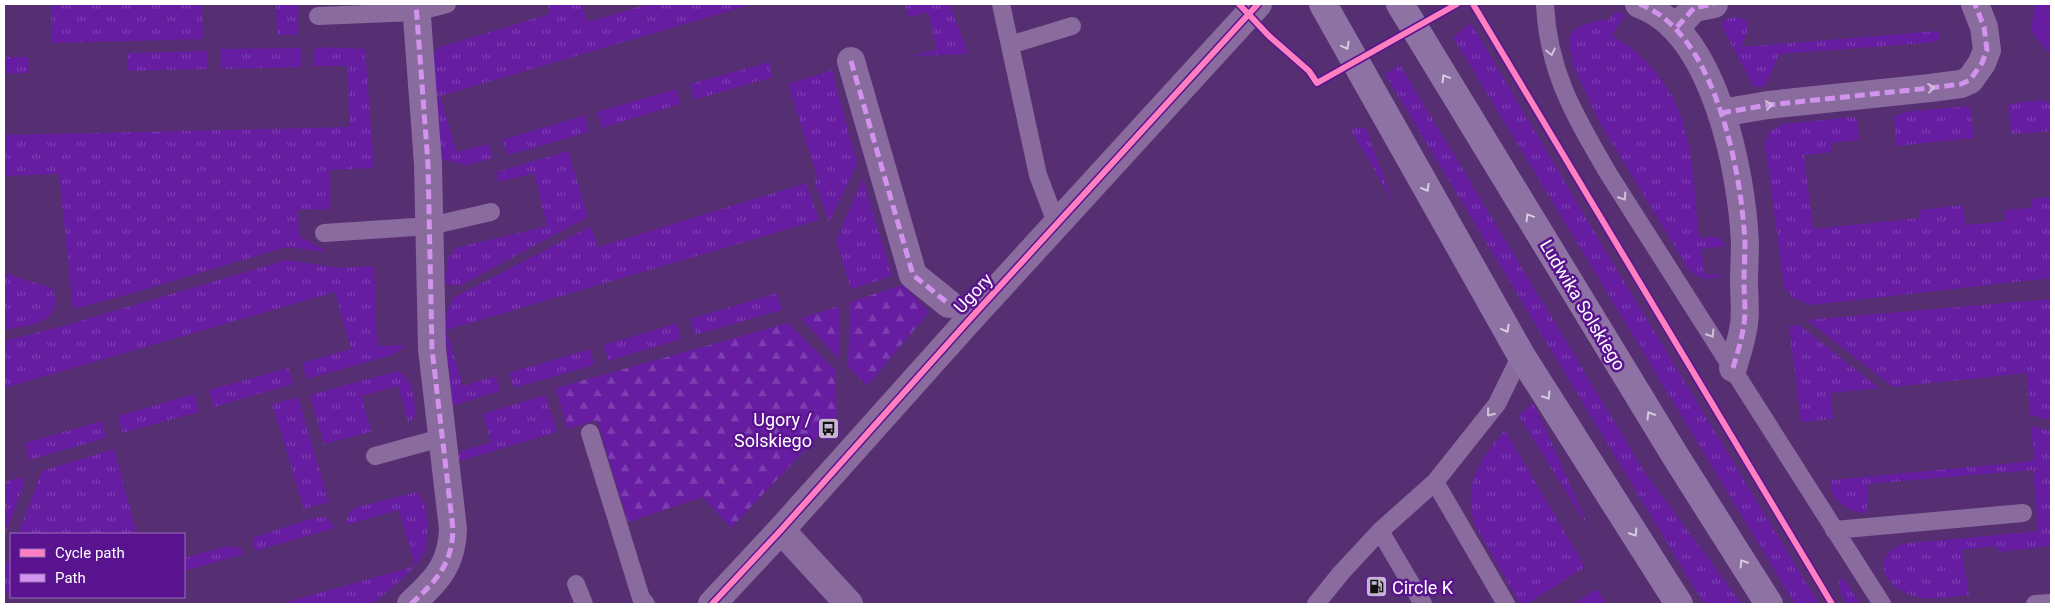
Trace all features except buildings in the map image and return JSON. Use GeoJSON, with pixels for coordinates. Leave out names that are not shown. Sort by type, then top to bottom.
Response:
{"type":"FeatureCollection","features":[{"type":"Feature","properties":{"kind":"street","name":"Ugory"},"geometry":{"type":"LineString","coordinates":[[712,604],[781,530],[962,327],[1258,4]]}},
{"type":"Feature","properties":{"kind":"street"},"geometry":{"type":"LineString","coordinates":[[1323,4],[1520,355],[1679,604]]}},
{"type":"Feature","properties":{"kind":"street","name":"Ludwika Solskiego"},"geometry":{"type":"LineString","coordinates":[[1400,4],[1671,448],[1769,604]]}},
{"type":"Feature","properties":{"kind":"street"},"geometry":{"type":"LineString","coordinates":[[1639,4],[1677,27],[1697,58],[1721,113],[1734,166],[1745,244],[1744,323],[1733,368]]}},
{"type":"Feature","properties":{"kind":"street"},"geometry":{"type":"LineString","coordinates":[[1677,27],[1694,8],[1714,4]]}},
{"type":"Feature","properties":{"kind":"street"},"geometry":{"type":"LineString","coordinates":[[1721,113],[1768,104],[1961,84],[1970,80],[1982,63],[1987,50],[1984,28],[1975,4]]}},
{"type":"Feature","properties":{"kind":"street"},"geometry":{"type":"LineString","coordinates":[[411,604],[433,583],[446,563],[452,546],[453,529],[442,438],[430,307],[428,164],[416,8]]}},
{"type":"Feature","properties":{"kind":"street"},"geometry":{"type":"LineString","coordinates":[[851,61],[913,275],[949,304]]}},
{"type":"Feature","properties":{"kind":"street"},"geometry":{"type":"LineString","coordinates":[[781,530],[849,604]]}},
{"type":"Feature","properties":{"kind":"lane"},"geometry":{"type":"LineString","coordinates":[[318,16],[447,4]]}},
{"type":"Feature","properties":{"kind":"lane"},"geometry":{"type":"LineString","coordinates":[[1001,4],[1038,175],[1057,225]]}},
{"type":"Feature","properties":{"kind":"lane"},"geometry":{"type":"LineString","coordinates":[[1545,4],[1550,47],[1566,98],[1608,173],[1882,604]]}},
{"type":"Feature","properties":{"kind":"lane"},"geometry":{"type":"LineString","coordinates":[[1010,45],[1072,26]]}},
{"type":"Feature","properties":{"kind":"lane"},"geometry":{"type":"LineString","coordinates":[[324,233],[430,226],[491,212]]}},
{"type":"Feature","properties":{"kind":"lane"},"geometry":{"type":"LineString","coordinates":[[1316,604],[1341,573],[1380,532],[1435,482],[1497,404],[1520,355]]}},
{"type":"Feature","properties":{"kind":"lane"},"geometry":{"type":"LineString","coordinates":[[590,433],[641,598],[646,604]]}},
{"type":"Feature","properties":{"kind":"lane"},"geometry":{"type":"LineString","coordinates":[[375,456],[442,438]]}},
{"type":"Feature","properties":{"kind":"lane"},"geometry":{"type":"LineString","coordinates":[[1435,482],[1506,604]]}},
{"type":"Feature","properties":{"kind":"lane"},"geometry":{"type":"LineString","coordinates":[[1834,530],[2023,513]]}},
{"type":"Feature","properties":{"kind":"lane"},"geometry":{"type":"LineString","coordinates":[[1380,532],[1423,604]]}},
{"type":"Feature","properties":{"kind":"lane"},"geometry":{"type":"LineString","coordinates":[[576,584],[584,604]]}},
{"type":"Feature","properties":{"kind":"lane"},"geometry":{"type":"LineString","coordinates":[[2035,604],[2051,603]]}},
{"type":"Feature","properties":{"kind":"green space"},"geometry":{"type":"Polygon","coordinates":[[[51,4],[202,4],[203,39],[52,43],[51,4]]]}},
{"type":"Feature","properties":{"kind":"green space"},"geometry":{"type":"Polygon","coordinates":[[[276,4],[297,4],[298,35],[277,35],[276,4]]]}},
{"type":"Feature","properties":{"kind":"green space"},"geometry":{"type":"Polygon","coordinates":[[[548,4],[582,4],[588,22],[649,4],[753,4],[440,96],[457,152],[488,144],[493,158],[467,165],[440,159],[433,58],[435,51],[440,47],[550,14],[548,4]]]}},
{"type":"Feature","properties":{"kind":"green space"},"geometry":{"type":"Polygon","coordinates":[[[905,4],[950,4],[968,54],[911,56],[937,49],[928,12],[909,17],[905,4]]]}},
{"type":"Feature","properties":{"kind":"green space"},"geometry":{"type":"Polygon","coordinates":[[[2035,4],[2051,4],[2051,56],[2031,31],[2035,4]]]}},
{"type":"Feature","properties":{"kind":"green space"},"geometry":{"type":"Polygon","coordinates":[[[1620,12],[1625,16],[1612,34],[1636,52],[1655,72],[1667,88],[1683,121],[1694,181],[1699,238],[1717,237],[1726,246],[1701,249],[1705,275],[1726,274],[1707,279],[1699,277],[1689,270],[1599,121],[1573,65],[1569,44],[1571,32],[1589,23],[1608,20],[1614,13],[1620,12]]]}},
{"type":"Feature","properties":{"kind":"green space"},"geometry":{"type":"Polygon","coordinates":[[[1734,17],[1742,18],[1748,22],[1747,32],[1741,47],[1937,31],[1940,35],[1938,41],[1925,43],[1780,54],[1764,87],[1754,87],[1722,26],[1724,20],[1734,17]]]}},
{"type":"Feature","properties":{"kind":"green space"},"geometry":{"type":"Polygon","coordinates":[[[1471,23],[1605,250],[1819,604],[1795,604],[1453,37],[1471,23]]]}},
{"type":"Feature","properties":{"kind":"green space"},"geometry":{"type":"Polygon","coordinates":[[[317,47],[365,49],[374,168],[329,170],[329,209],[298,210],[299,236],[328,252],[286,247],[130,294],[73,309],[59,174],[4,176],[4,135],[349,127],[348,66],[313,66],[313,54],[317,47]]]}},
{"type":"Feature","properties":{"kind":"green space"},"geometry":{"type":"Polygon","coordinates":[[[302,48],[302,67],[221,69],[220,49],[302,48]]]}},
{"type":"Feature","properties":{"kind":"green space"},"geometry":{"type":"Polygon","coordinates":[[[207,51],[207,69],[127,71],[127,53],[207,51]]]}},
{"type":"Feature","properties":{"kind":"green space"},"geometry":{"type":"Polygon","coordinates":[[[4,57],[28,57],[29,73],[4,74],[4,57]]]}},
{"type":"Feature","properties":{"kind":"green space"},"geometry":{"type":"Polygon","coordinates":[[[769,62],[773,77],[694,100],[690,84],[769,62]]]}},
{"type":"Feature","properties":{"kind":"green space"},"geometry":{"type":"Polygon","coordinates":[[[1400,65],[1645,473],[1742,604],[1704,604],[1385,74],[1400,65]]]}},
{"type":"Feature","properties":{"kind":"green space"},"geometry":{"type":"Polygon","coordinates":[[[832,70],[857,164],[829,222],[814,180],[818,179],[788,84],[832,70]]]}},
{"type":"Feature","properties":{"kind":"green space"},"geometry":{"type":"Polygon","coordinates":[[[676,89],[680,104],[602,128],[597,112],[676,89]]]}},
{"type":"Feature","properties":{"kind":"green space"},"geometry":{"type":"Polygon","coordinates":[[[2041,100],[2051,103],[2051,131],[2011,134],[2008,104],[2041,100]]]}},
{"type":"Feature","properties":{"kind":"green space"},"geometry":{"type":"Polygon","coordinates":[[[1970,106],[1974,138],[1896,146],[1894,117],[1904,112],[1970,106]]]}},
{"type":"Feature","properties":{"kind":"green space"},"geometry":{"type":"Polygon","coordinates":[[[585,115],[589,132],[508,155],[502,140],[585,115]]]}},
{"type":"Feature","properties":{"kind":"green space"},"geometry":{"type":"Polygon","coordinates":[[[1853,117],[1857,120],[1859,140],[1831,143],[1832,152],[1804,155],[1813,229],[1920,218],[1920,210],[1963,205],[1966,225],[2005,221],[2004,210],[2032,208],[2031,199],[2051,197],[2051,278],[1810,305],[1793,298],[1784,287],[1765,143],[1769,132],[1784,124],[1853,117]]]}},
{"type":"Feature","properties":{"kind":"green space"},"geometry":{"type":"Polygon","coordinates":[[[1355,127],[1366,129],[1393,202],[1351,130],[1355,127]]]}},
{"type":"Feature","properties":{"kind":"green space"},"geometry":{"type":"Polygon","coordinates":[[[568,151],[588,217],[459,286],[445,284],[448,258],[456,248],[547,226],[534,173],[499,182],[496,172],[568,151]]]}},
{"type":"Feature","properties":{"kind":"green space"},"geometry":{"type":"Polygon","coordinates":[[[863,179],[892,276],[851,289],[836,241],[863,179]]]}},
{"type":"Feature","properties":{"kind":"green space"},"geometry":{"type":"Polygon","coordinates":[[[806,183],[819,220],[446,330],[463,386],[496,376],[500,391],[452,406],[444,319],[453,298],[591,226],[598,247],[806,183]]]}},
{"type":"Feature","properties":{"kind":"green space"},"geometry":{"type":"Polygon","coordinates":[[[286,260],[338,268],[374,266],[377,346],[407,345],[392,355],[307,379],[302,363],[351,349],[335,292],[4,388],[4,341],[63,326],[286,260]]]}},
{"type":"Feature","properties":{"kind":"green space"},"geometry":{"type":"Polygon","coordinates":[[[4,273],[54,289],[55,307],[51,315],[32,325],[4,330],[4,273]]]}},
{"type":"Feature","properties":{"kind":"green space"},"geometry":{"type":"Polygon","coordinates":[[[903,285],[929,312],[867,386],[848,366],[850,302],[903,285]]]}},
{"type":"Feature","properties":{"kind":"green space"},"geometry":{"type":"Polygon","coordinates":[[[777,293],[782,310],[695,335],[690,319],[777,293]]]}},
{"type":"Feature","properties":{"kind":"green space"},"geometry":{"type":"Polygon","coordinates":[[[2051,299],[2051,420],[2030,415],[2027,373],[1893,387],[1807,320],[2051,299]]]}},
{"type":"Feature","properties":{"kind":"green space"},"geometry":{"type":"Polygon","coordinates":[[[840,306],[839,359],[801,318],[840,306]]]}},
{"type":"Feature","properties":{"kind":"green space"},"geometry":{"type":"Polygon","coordinates":[[[677,323],[681,339],[608,361],[604,345],[677,323]]]}},
{"type":"Feature","properties":{"kind":"green space"},"geometry":{"type":"Polygon","coordinates":[[[788,323],[835,370],[837,416],[731,528],[703,497],[628,522],[597,420],[567,429],[556,388],[788,323]]]}},
{"type":"Feature","properties":{"kind":"green space"},"geometry":{"type":"Polygon","coordinates":[[[1799,325],[1879,388],[1831,393],[1833,419],[1801,422],[1789,326],[1799,325]]]}},
{"type":"Feature","properties":{"kind":"green space"},"geometry":{"type":"Polygon","coordinates":[[[590,349],[594,365],[514,388],[509,373],[590,349]]]}},
{"type":"Feature","properties":{"kind":"green space"},"geometry":{"type":"Polygon","coordinates":[[[288,368],[293,384],[214,407],[209,390],[288,368]]]}},
{"type":"Feature","properties":{"kind":"green space"},"geometry":{"type":"Polygon","coordinates":[[[397,371],[407,378],[412,388],[416,413],[414,418],[408,422],[398,386],[362,396],[371,432],[324,444],[310,395],[397,371]]]}},
{"type":"Feature","properties":{"kind":"green space"},"geometry":{"type":"Polygon","coordinates":[[[194,394],[199,412],[122,433],[118,416],[194,394]]]}},
{"type":"Feature","properties":{"kind":"green space"},"geometry":{"type":"Polygon","coordinates":[[[545,395],[557,432],[460,461],[458,456],[462,451],[491,442],[483,414],[545,395]]]}},
{"type":"Feature","properties":{"kind":"green space"},"geometry":{"type":"Polygon","coordinates":[[[298,397],[329,502],[304,509],[272,404],[298,397]]]}},
{"type":"Feature","properties":{"kind":"green space"},"geometry":{"type":"Polygon","coordinates":[[[1533,403],[1541,419],[1590,530],[1519,416],[1533,403]]]}},
{"type":"Feature","properties":{"kind":"green space"},"geometry":{"type":"Polygon","coordinates":[[[102,421],[106,438],[29,460],[25,443],[102,421]]]}},
{"type":"Feature","properties":{"kind":"green space"},"geometry":{"type":"Polygon","coordinates":[[[2031,426],[2051,431],[2051,546],[2000,552],[1995,546],[1962,550],[1969,595],[1925,598],[1901,591],[1894,586],[1888,580],[1884,565],[1887,554],[1901,544],[2038,531],[2033,470],[1867,484],[1868,513],[1853,510],[1842,505],[1834,497],[1830,480],[2034,461],[2031,426]]]}},
{"type":"Feature","properties":{"kind":"green space"},"geometry":{"type":"Polygon","coordinates":[[[1505,430],[1585,567],[1527,604],[1520,604],[1474,523],[1471,509],[1472,484],[1476,473],[1481,462],[1505,430]]]}},
{"type":"Feature","properties":{"kind":"green space"},"geometry":{"type":"Polygon","coordinates":[[[114,449],[137,533],[18,533],[42,471],[114,449]]]}},
{"type":"Feature","properties":{"kind":"green space"},"geometry":{"type":"Polygon","coordinates":[[[22,477],[24,485],[4,537],[4,482],[22,477]]]}},
{"type":"Feature","properties":{"kind":"green space"},"geometry":{"type":"Polygon","coordinates":[[[416,492],[424,504],[427,533],[425,551],[415,566],[399,510],[346,525],[350,512],[357,507],[416,492]]]}},
{"type":"Feature","properties":{"kind":"green space"},"geometry":{"type":"Polygon","coordinates":[[[326,517],[335,528],[255,551],[253,541],[255,537],[313,518],[326,517]]]}},
{"type":"Feature","properties":{"kind":"green space"},"geometry":{"type":"Polygon","coordinates":[[[228,546],[240,548],[244,554],[185,571],[185,558],[228,546]]]}},
{"type":"Feature","properties":{"kind":"green space"},"geometry":{"type":"Polygon","coordinates":[[[10,555],[10,593],[4,595],[4,571],[10,555]]]}},
{"type":"Feature","properties":{"kind":"green space"},"geometry":{"type":"Polygon","coordinates":[[[415,566],[373,604],[280,604],[415,566]]]}},
{"type":"Feature","properties":{"kind":"green space"},"geometry":{"type":"Polygon","coordinates":[[[1843,577],[1860,604],[1847,604],[1841,594],[1839,582],[1843,577]]]}},
{"type":"Feature","properties":{"kind":"green space"},"geometry":{"type":"Polygon","coordinates":[[[1597,589],[1607,604],[1573,604],[1597,589]]]}},
{"type":"Feature","properties":{"kind":"marked path"},"geometry":{"type":"LineString","coordinates":[[411,604],[428,588],[441,571],[450,553],[453,529],[432,349],[428,164],[416,4]]}},
{"type":"Feature","properties":{"kind":"marked path"},"geometry":{"type":"LineString","coordinates":[[1639,4],[1665,19],[1687,43],[1705,73],[1719,108],[1730,144],[1738,180],[1745,244],[1745,319],[1733,368]]}},
{"type":"Feature","properties":{"kind":"marked path"},"geometry":{"type":"LineString","coordinates":[[1677,27],[1694,8],[1714,4]]}},
{"type":"Feature","properties":{"kind":"marked path"},"geometry":{"type":"LineString","coordinates":[[1721,113],[1768,105],[1961,84],[1970,80],[1982,63],[1987,50],[1984,27],[1975,4]]}},
{"type":"Feature","properties":{"kind":"marked path"},"geometry":{"type":"LineString","coordinates":[[851,61],[913,275],[949,304]]}},
{"type":"Feature","properties":{"kind":"cycle path"},"geometry":{"type":"LineString","coordinates":[[1239,4],[1269,36],[1309,71],[1317,83],[1457,4]]}},
{"type":"Feature","properties":{"kind":"cycle path"},"geometry":{"type":"LineString","coordinates":[[712,604],[1258,4]]}},
{"type":"Feature","properties":{"kind":"cycle path"},"geometry":{"type":"LineString","coordinates":[[1473,4],[1832,604]]}},
{"type":"Feature","properties":{"kind":"place","name":"Ugory / Solskiego"},"geometry":{"type":"Point","coordinates":[828,429]}},
{"type":"Feature","properties":{"kind":"place","name":"Circle K"},"geometry":{"type":"Point","coordinates":[1376,587]}}]}
